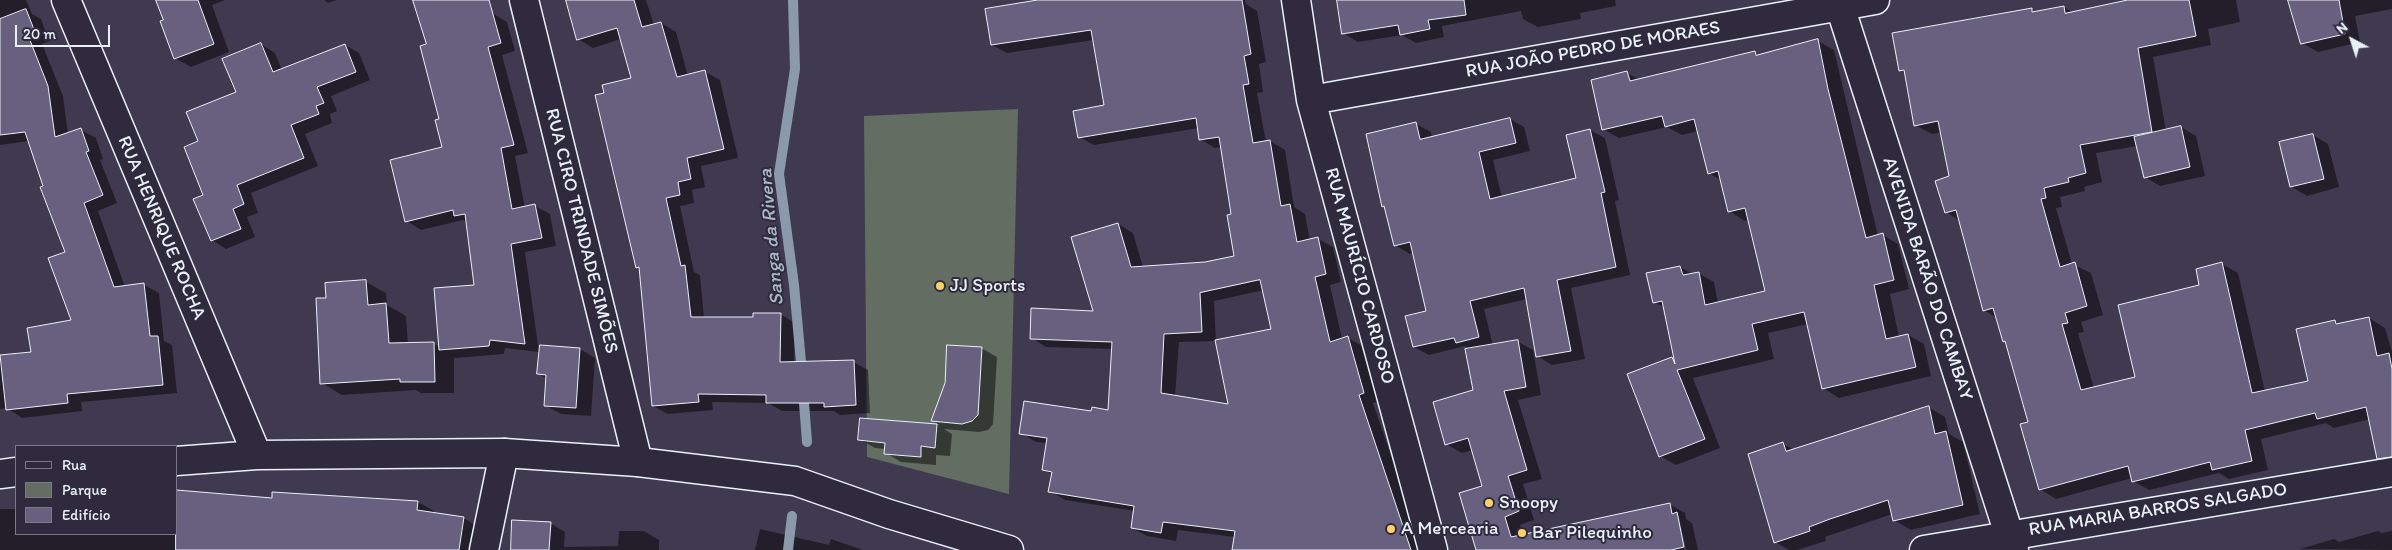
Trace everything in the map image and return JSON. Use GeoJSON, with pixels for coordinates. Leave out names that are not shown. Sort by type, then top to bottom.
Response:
{"type":"FeatureCollection","features":[{"type":"Feature","properties":{"kind":"street","name":"RUA HENRIQUE ROCHA"},"geometry":{"type":"LineString","coordinates":[[66,0],[257,455]]}},
{"type":"Feature","properties":{"kind":"street","name":"RUA CIRO TRINDADE SIMÕES"},"geometry":{"type":"LineString","coordinates":[[524,0],[638,462]]}},
{"type":"Feature","properties":{"kind":"street","name":"RUA MAURÍCIO CARDOSO"},"geometry":{"type":"LineString","coordinates":[[1296,0],[1311,100],[1433,550]]}},
{"type":"Feature","properties":{"kind":"street","name":"RUA JOÃO PEDRO DE MORAES"},"geometry":{"type":"LineString","coordinates":[[1311,100],[1838,4],[1875,0]]}},
{"type":"Feature","properties":{"kind":"street","name":"AVENIDA BARÃO DO CAMBAY"},"geometry":{"type":"LineString","coordinates":[[1838,4],[2012,542]]}},
{"type":"Feature","properties":{"kind":"street"},"geometry":{"type":"LineString","coordinates":[[484,550],[504,453]]}},
{"type":"Feature","properties":{"kind":"street"},"geometry":{"type":"LineString","coordinates":[[178,461],[257,455],[504,453],[638,462],[795,481],[889,514],[1009,550]]}},
{"type":"Feature","properties":{"kind":"street"},"geometry":{"type":"LineString","coordinates":[[0,474],[15,472]]}},
{"type":"Feature","properties":{"kind":"street","name":"RUA MARIA BARROS SALGADO"},"geometry":{"type":"LineString","coordinates":[[1924,550],[2012,542],[2392,472]]}},
{"type":"Feature","properties":{"kind":"green space","name":"JJ Sports"},"geometry":{"type":"Polygon","coordinates":[[[1018,109],[1009,494],[867,457],[864,116],[1018,109]]]}},
{"type":"Feature","properties":{"kind":"building"},"geometry":{"type":"Polygon","coordinates":[[[156,0],[198,0],[214,44],[174,59],[160,21],[163,20],[156,0]]]}},
{"type":"Feature","properties":{"kind":"building"},"geometry":{"type":"Polygon","coordinates":[[[413,0],[489,0],[501,43],[488,47],[514,145],[501,148],[512,209],[535,204],[542,238],[511,244],[525,344],[490,340],[489,346],[439,350],[434,288],[474,285],[465,214],[454,216],[453,210],[405,222],[390,160],[442,147],[435,120],[439,119],[420,46],[426,44],[413,0]]]}},
{"type":"Feature","properties":{"kind":"building"},"geometry":{"type":"Polygon","coordinates":[[[566,0],[634,0],[642,27],[661,22],[677,77],[705,70],[724,149],[687,158],[691,179],[678,182],[680,195],[666,198],[681,266],[685,265],[691,317],[753,317],[753,313],[781,313],[780,362],[854,360],[856,405],[824,407],[824,403],[766,403],[766,395],[698,394],[699,402],[652,406],[639,267],[636,268],[595,95],[604,93],[602,85],[631,78],[617,28],[577,40],[566,0]]]}},
{"type":"Feature","properties":{"kind":"building"},"geometry":{"type":"Polygon","coordinates":[[[1038,0],[1242,0],[1251,54],[1244,56],[1249,84],[1243,85],[1253,143],[1270,140],[1281,206],[1290,204],[1297,242],[1318,237],[1326,274],[1315,277],[1330,342],[1348,336],[1364,393],[1359,395],[1411,550],[1232,550],[1235,531],[1163,522],[1161,533],[1131,528],[1134,506],[1048,492],[1052,472],[1042,470],[1047,438],[1019,434],[1024,401],[1091,411],[1092,407],[1108,410],[1112,342],[1030,339],[1031,308],[1093,311],[1071,237],[1118,223],[1131,267],[1205,262],[1234,256],[1227,215],[1231,214],[1219,137],[1199,140],[1196,118],[1078,138],[1073,111],[1104,105],[1091,30],[991,45],[985,9],[1038,0]],[[1260,280],[1200,293],[1202,332],[1164,334],[1161,393],[1228,404],[1215,340],[1271,329],[1260,280]]]}},
{"type":"Feature","properties":{"kind":"building"},"geometry":{"type":"Polygon","coordinates":[[[1337,0],[1464,0],[1466,15],[1428,20],[1430,29],[1400,35],[1398,25],[1342,34],[1337,0]]]}},
{"type":"Feature","properties":{"kind":"building"},"geometry":{"type":"Polygon","coordinates":[[[2128,0],[2189,0],[2196,36],[2138,48],[2152,132],[2080,145],[2086,173],[2068,178],[2069,182],[2044,188],[2046,198],[2041,199],[2060,267],[2075,262],[2087,306],[2065,313],[2068,323],[2062,324],[2081,390],[2135,377],[2118,305],[2199,285],[2196,269],[2222,262],[2252,393],[2308,381],[2296,329],[2335,320],[2336,324],[2369,317],[2377,356],[2389,353],[2392,369],[2392,457],[2377,459],[2366,407],[2317,419],[2315,413],[2245,430],[2252,461],[2212,470],[2210,462],[2132,482],[2128,466],[2039,490],[2020,424],[2028,422],[2005,341],[2003,342],[1993,308],[1983,311],[1956,210],[1945,213],[1935,181],[1949,176],[1938,121],[1914,126],[1904,70],[1899,71],[1892,33],[2032,8],[2032,12],[2064,6],[2065,13],[2128,0]]]}},
{"type":"Feature","properties":{"kind":"building"},"geometry":{"type":"Polygon","coordinates":[[[2288,0],[2339,0],[2345,34],[2301,44],[2288,0]]]}},
{"type":"Feature","properties":{"kind":"building"},"geometry":{"type":"Polygon","coordinates":[[[26,9],[35,32],[28,35],[48,86],[55,137],[81,128],[89,151],[86,152],[103,195],[84,203],[114,287],[144,283],[150,336],[158,336],[163,385],[67,394],[68,403],[6,410],[0,355],[31,352],[27,328],[71,320],[48,258],[65,252],[40,187],[43,186],[25,132],[0,135],[0,19],[26,9]]]}},
{"type":"Feature","properties":{"kind":"building"},"geometry":{"type":"Polygon","coordinates":[[[1818,39],[1828,89],[1866,238],[1883,233],[1894,280],[1874,285],[1886,339],[1908,334],[1916,367],[1822,389],[1804,312],[1752,324],[1758,350],[1677,370],[1705,439],[1659,457],[1627,374],[1672,357],[1675,364],[1662,301],[1653,303],[1646,273],[1680,266],[1683,275],[1699,272],[1705,305],[1765,291],[1745,208],[1728,212],[1718,171],[1708,174],[1694,119],[1665,127],[1662,116],[1602,130],[1591,80],[1627,71],[1630,81],[1755,51],[1756,55],[1818,39]]]}},
{"type":"Feature","properties":{"kind":"building"},"geometry":{"type":"Polygon","coordinates":[[[261,43],[273,72],[345,44],[356,72],[317,87],[324,103],[316,106],[319,114],[291,125],[304,158],[237,185],[244,204],[233,209],[241,229],[211,241],[193,199],[203,195],[184,147],[198,141],[186,112],[236,92],[222,59],[261,43]]]}},
{"type":"Feature","properties":{"kind":"building"},"geometry":{"type":"Polygon","coordinates":[[[1510,118],[1516,143],[1479,152],[1490,199],[1576,178],[1566,135],[1590,129],[1605,192],[1601,193],[1616,267],[1557,280],[1571,351],[1536,357],[1524,288],[1470,301],[1479,337],[1456,343],[1454,338],[1413,347],[1405,316],[1426,311],[1410,242],[1394,246],[1384,206],[1382,207],[1366,134],[1416,122],[1420,139],[1510,118]]]}},
{"type":"Feature","properties":{"kind":"building"},"geometry":{"type":"Polygon","coordinates":[[[2181,126],[2190,167],[2144,178],[2134,137],[2181,126]]]}},
{"type":"Feature","properties":{"kind":"building"},"geometry":{"type":"Polygon","coordinates":[[[2313,134],[2324,179],[2290,187],[2279,142],[2313,134]]]}},
{"type":"Feature","properties":{"kind":"building"},"geometry":{"type":"Polygon","coordinates":[[[366,280],[368,305],[386,303],[389,343],[434,342],[435,382],[400,382],[400,379],[320,384],[316,298],[326,298],[325,283],[366,280]]]}},
{"type":"Feature","properties":{"kind":"building"},"geometry":{"type":"Polygon","coordinates":[[[1518,340],[1526,387],[1504,391],[1527,470],[1508,476],[1519,511],[1505,517],[1511,537],[1670,503],[1672,514],[1677,512],[1684,547],[1671,550],[1476,550],[1459,493],[1482,486],[1468,438],[1445,445],[1433,402],[1473,390],[1465,349],[1518,340]]]}},
{"type":"Feature","properties":{"kind":"building"},"geometry":{"type":"Polygon","coordinates":[[[540,345],[580,348],[576,408],[544,406],[546,375],[537,374],[540,345]]]}},
{"type":"Feature","properties":{"kind":"building"},"geometry":{"type":"Polygon","coordinates":[[[947,345],[982,347],[978,415],[972,421],[962,424],[931,421],[945,383],[947,345]]]}},
{"type":"Feature","properties":{"kind":"building"},"geometry":{"type":"Polygon","coordinates":[[[1929,406],[1935,434],[1946,431],[1963,505],[1893,521],[1888,500],[1830,519],[1809,527],[1810,531],[1774,543],[1748,454],[1783,442],[1786,451],[1929,406]]]}},
{"type":"Feature","properties":{"kind":"building"},"geometry":{"type":"Polygon","coordinates":[[[860,418],[937,424],[935,448],[921,446],[921,457],[884,454],[885,443],[858,440],[860,418]]]}},
{"type":"Feature","properties":{"kind":"building"},"geometry":{"type":"Polygon","coordinates":[[[178,490],[272,498],[272,492],[418,501],[417,510],[464,517],[459,550],[176,550],[178,490]]]}},
{"type":"Feature","properties":{"kind":"building"},"geometry":{"type":"Polygon","coordinates":[[[512,520],[551,522],[549,550],[511,550],[512,520]]]}},
{"type":"Feature","properties":{"kind":"waterway","name":"Sanga da Rivera"},"geometry":{"type":"LineString","coordinates":[[793,0],[795,69],[779,174],[794,285],[802,373]]}},
{"type":"Feature","properties":{"kind":"waterway","name":"Sanga da Rivera"},"geometry":{"type":"LineString","coordinates":[[803,390],[807,442]]}},
{"type":"Feature","properties":{"kind":"waterway","name":"Sanga da Rivera"},"geometry":{"type":"LineString","coordinates":[[788,550],[792,516]]}},
{"type":"Feature","properties":{"kind":"place","name":"JJ Sports"},"geometry":{"type":"Point","coordinates":[940,286]}},
{"type":"Feature","properties":{"kind":"place","name":"Snoopy"},"geometry":{"type":"Point","coordinates":[1489,503]}},
{"type":"Feature","properties":{"kind":"place","name":"A Mercearia"},"geometry":{"type":"Point","coordinates":[1391,529]}},
{"type":"Feature","properties":{"kind":"place","name":"Bar Pilequinho"},"geometry":{"type":"Point","coordinates":[1522,533]}}]}
